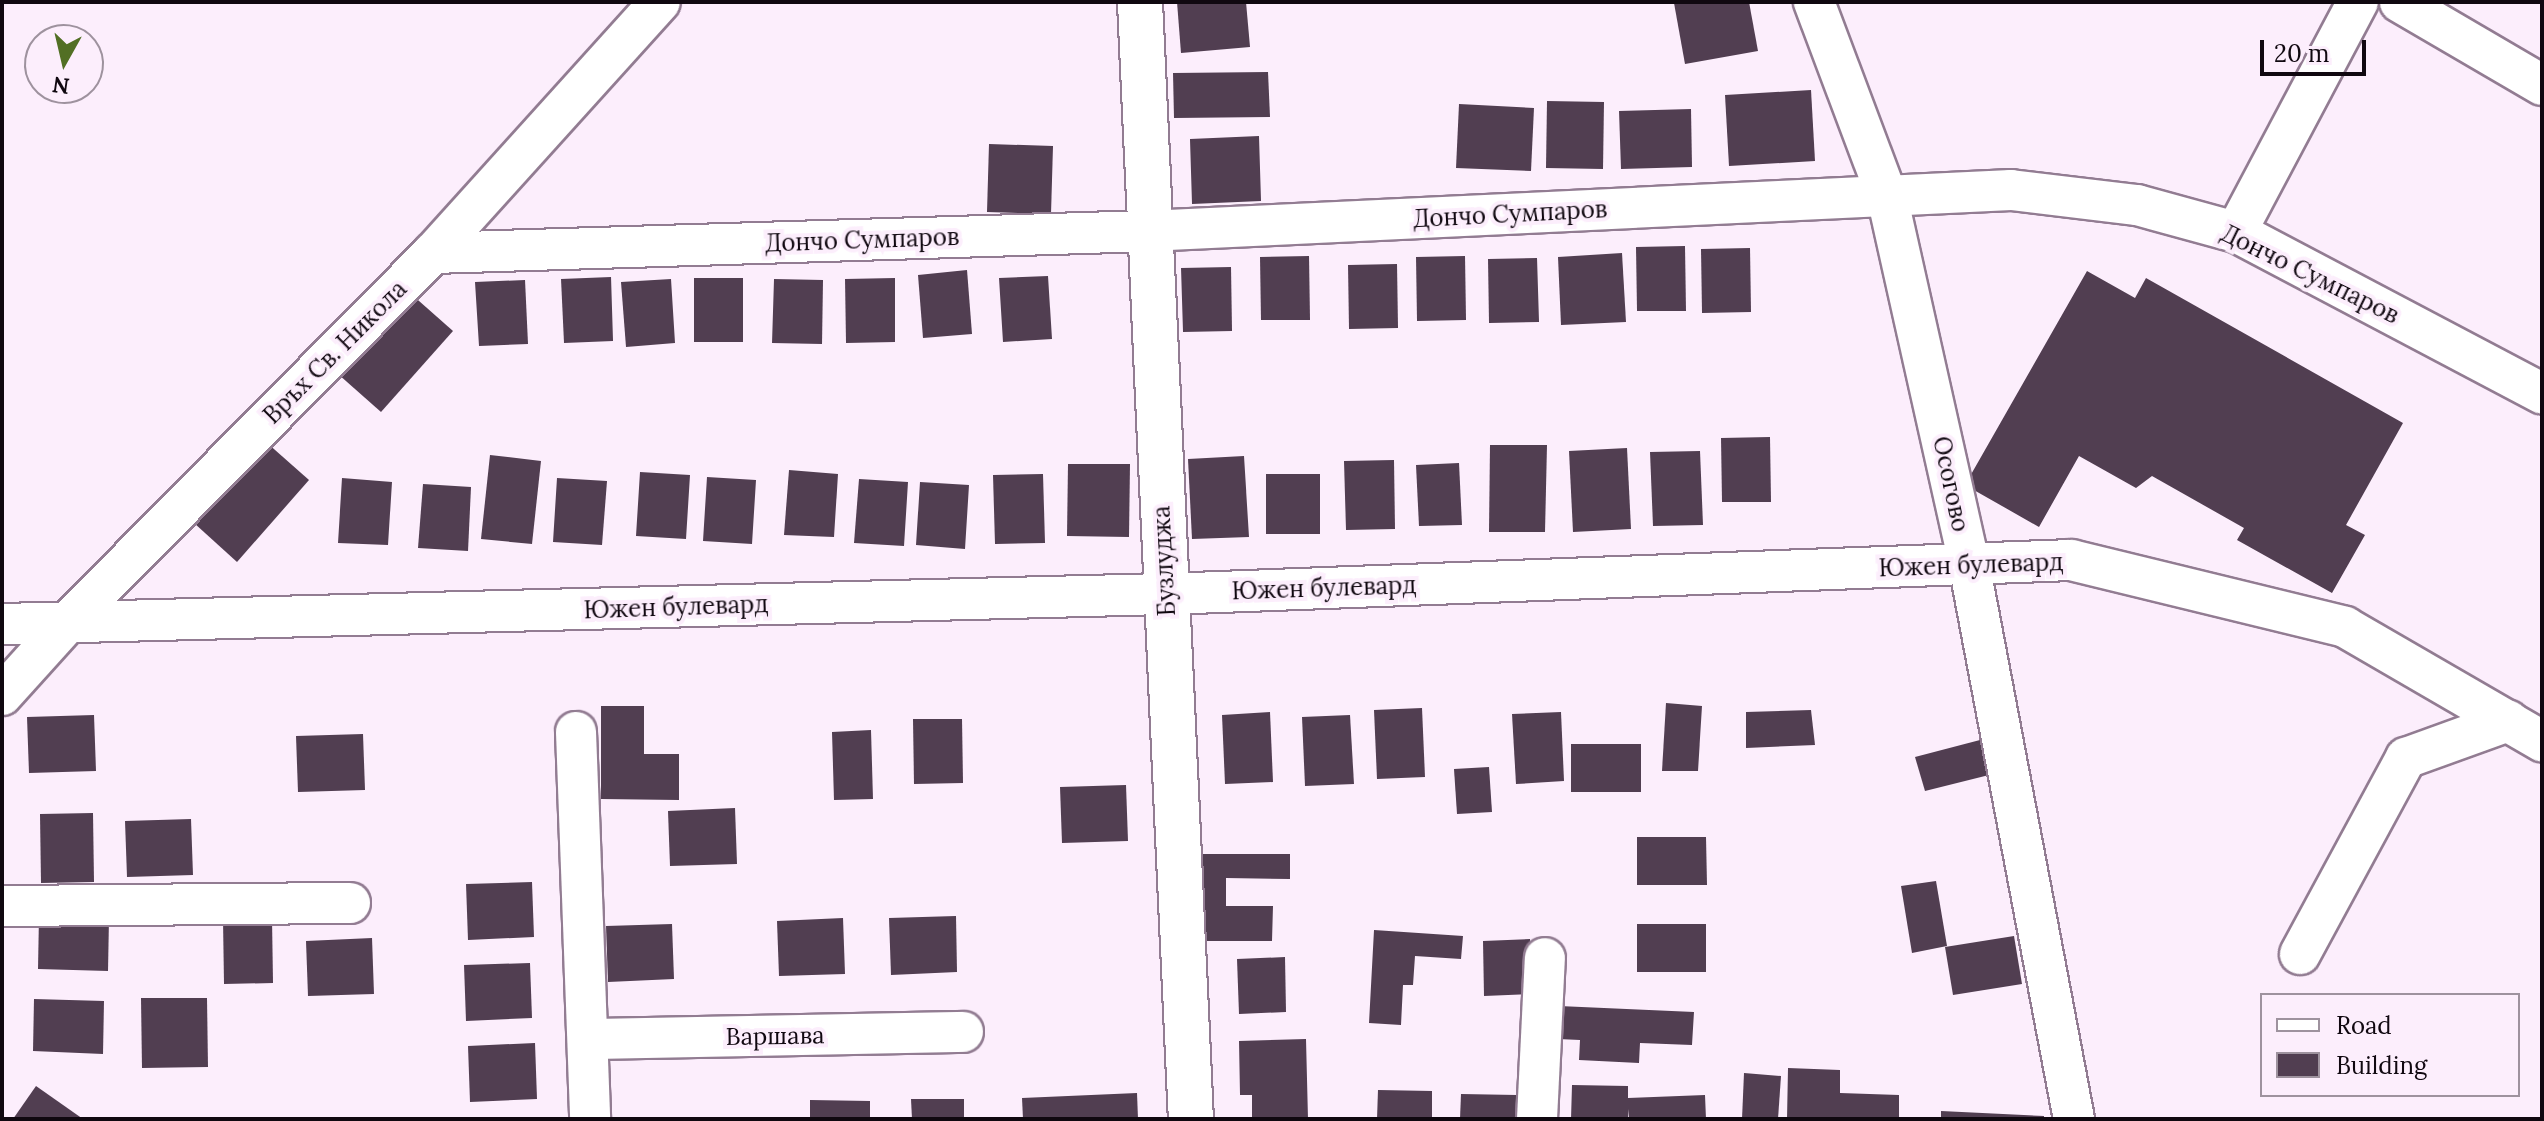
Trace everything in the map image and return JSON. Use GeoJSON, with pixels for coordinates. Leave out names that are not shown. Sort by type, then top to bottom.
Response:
{"type":"FeatureCollection","features":[{"type":"Feature","properties":{"kind":"street","name":"Връх Св. Никола"},"geometry":{"type":"LineString","coordinates":[[2,695],[67,623],[433,253],[660,2]]}},
{"type":"Feature","properties":{"kind":"street","name":"Бузлуджа"},"geometry":{"type":"LineString","coordinates":[[1140,2],[1147,231],[1191,1119]]}},
{"type":"Feature","properties":{"kind":"street","name":"Осогово"},"geometry":{"type":"LineString","coordinates":[[1814,2],[1887,196],[1969,564],[2074,1119]]}},
{"type":"Feature","properties":{"kind":"street"},"geometry":{"type":"LineString","coordinates":[[2236,232],[2358,2]]}},
{"type":"Feature","properties":{"kind":"street"},"geometry":{"type":"LineString","coordinates":[[2400,2],[2542,85]]}},
{"type":"Feature","properties":{"kind":"street","name":"Дончо Сумпаров"},"geometry":{"type":"LineString","coordinates":[[433,253],[1147,231],[2011,190],[2137,205],[2236,232],[2542,393]]}},
{"type":"Feature","properties":{"kind":"street","name":"Южен булевард"},"geometry":{"type":"LineString","coordinates":[[2,624],[1166,594],[2071,560],[2345,627],[2542,741]]}},
{"type":"Feature","properties":{"kind":"street"},"geometry":{"type":"LineString","coordinates":[[2300,954],[2406,758],[2508,721]]}},
{"type":"Feature","properties":{"kind":"street"},"geometry":{"type":"LineString","coordinates":[[576,732],[590,1119]]}},
{"type":"Feature","properties":{"kind":"street"},"geometry":{"type":"LineString","coordinates":[[2,906],[350,903]]}},
{"type":"Feature","properties":{"kind":"street"},"geometry":{"type":"LineString","coordinates":[[1537,1119],[1545,958]]}},
{"type":"Feature","properties":{"kind":"street","name":"Варшава"},"geometry":{"type":"LineString","coordinates":[[588,1039],[963,1032]]}},
{"type":"Feature","properties":{"kind":"building"},"geometry":{"type":"Polygon","coordinates":[[[1177,2],[1246,2],[1250,47],[1181,53],[1177,2]]]}},
{"type":"Feature","properties":{"kind":"building"},"geometry":{"type":"Polygon","coordinates":[[[1749,2],[1758,51],[1685,64],[1674,3],[1749,2]]]}},
{"type":"Feature","properties":{"kind":"building"},"geometry":{"type":"Polygon","coordinates":[[[1268,72],[1270,117],[1174,118],[1173,73],[1268,72]]]}},
{"type":"Feature","properties":{"kind":"building"},"geometry":{"type":"Polygon","coordinates":[[[1811,90],[1815,161],[1729,166],[1725,95],[1811,90]]]}},
{"type":"Feature","properties":{"kind":"building"},"geometry":{"type":"Polygon","coordinates":[[[1547,101],[1604,102],[1603,169],[1546,168],[1547,101]]]}},
{"type":"Feature","properties":{"kind":"building"},"geometry":{"type":"Polygon","coordinates":[[[1459,104],[1534,108],[1531,171],[1456,168],[1459,104]]]}},
{"type":"Feature","properties":{"kind":"building"},"geometry":{"type":"Polygon","coordinates":[[[1691,109],[1692,167],[1621,169],[1619,111],[1691,109]]]}},
{"type":"Feature","properties":{"kind":"building"},"geometry":{"type":"Polygon","coordinates":[[[1259,136],[1261,201],[1192,204],[1190,139],[1259,136]]]}},
{"type":"Feature","properties":{"kind":"building"},"geometry":{"type":"Polygon","coordinates":[[[989,144],[1053,146],[1051,214],[987,212],[989,144]]]}},
{"type":"Feature","properties":{"kind":"building"},"geometry":{"type":"Polygon","coordinates":[[[1685,246],[1686,311],[1637,311],[1636,247],[1685,246]]]}},
{"type":"Feature","properties":{"kind":"building"},"geometry":{"type":"Polygon","coordinates":[[[1750,248],[1751,312],[1702,313],[1701,249],[1750,248]]]}},
{"type":"Feature","properties":{"kind":"building"},"geometry":{"type":"Polygon","coordinates":[[[1622,253],[1626,322],[1561,325],[1558,257],[1622,253]]]}},
{"type":"Feature","properties":{"kind":"building"},"geometry":{"type":"Polygon","coordinates":[[[1309,256],[1310,320],[1261,320],[1260,257],[1309,256]]]}},
{"type":"Feature","properties":{"kind":"building"},"geometry":{"type":"Polygon","coordinates":[[[1465,256],[1466,320],[1417,321],[1416,257],[1465,256]]]}},
{"type":"Feature","properties":{"kind":"building"},"geometry":{"type":"Polygon","coordinates":[[[1537,258],[1539,322],[1489,323],[1488,259],[1537,258]]]}},
{"type":"Feature","properties":{"kind":"building"},"geometry":{"type":"Polygon","coordinates":[[[1397,264],[1398,328],[1349,329],[1348,265],[1397,264]]]}},
{"type":"Feature","properties":{"kind":"building"},"geometry":{"type":"Polygon","coordinates":[[[1231,267],[1232,331],[1183,332],[1181,268],[1231,267]]]}},
{"type":"Feature","properties":{"kind":"building"},"geometry":{"type":"Polygon","coordinates":[[[967,270],[972,334],[923,338],[918,275],[967,270]]]}},
{"type":"Feature","properties":{"kind":"building"},"geometry":{"type":"Polygon","coordinates":[[[2087,271],[2135,298],[2146,278],[2403,423],[2346,525],[2365,535],[2332,593],[2237,540],[2244,528],[2152,476],[2136,488],[2079,456],[2039,527],[1965,485],[2087,271]]]}},
{"type":"Feature","properties":{"kind":"building"},"geometry":{"type":"Polygon","coordinates":[[[1048,276],[1052,339],[1003,342],[999,278],[1048,276]]]}},
{"type":"Feature","properties":{"kind":"building"},"geometry":{"type":"Polygon","coordinates":[[[611,277],[613,341],[564,343],[561,279],[611,277]]]}},
{"type":"Feature","properties":{"kind":"building"},"geometry":{"type":"Polygon","coordinates":[[[694,278],[743,278],[743,342],[694,342],[694,278]]]}},
{"type":"Feature","properties":{"kind":"building"},"geometry":{"type":"Polygon","coordinates":[[[895,278],[895,342],[846,343],[845,279],[895,278]]]}},
{"type":"Feature","properties":{"kind":"building"},"geometry":{"type":"Polygon","coordinates":[[[671,279],[675,343],[626,347],[621,282],[671,279]]]}},
{"type":"Feature","properties":{"kind":"building"},"geometry":{"type":"Polygon","coordinates":[[[774,279],[823,280],[822,344],[772,343],[774,279]]]}},
{"type":"Feature","properties":{"kind":"building"},"geometry":{"type":"Polygon","coordinates":[[[525,280],[528,344],[479,346],[475,282],[525,280]]]}},
{"type":"Feature","properties":{"kind":"building"},"geometry":{"type":"Polygon","coordinates":[[[410,293],[453,331],[381,412],[338,374],[410,293]]]}},
{"type":"Feature","properties":{"kind":"building"},"geometry":{"type":"Polygon","coordinates":[[[1770,437],[1771,502],[1722,502],[1721,438],[1770,437]]]}},
{"type":"Feature","properties":{"kind":"building"},"geometry":{"type":"Polygon","coordinates":[[[266,442],[309,480],[237,562],[194,523],[266,442]]]}},
{"type":"Feature","properties":{"kind":"building"},"geometry":{"type":"Polygon","coordinates":[[[1490,445],[1547,445],[1545,532],[1489,532],[1490,445]]]}},
{"type":"Feature","properties":{"kind":"building"},"geometry":{"type":"Polygon","coordinates":[[[1627,448],[1631,529],[1573,532],[1569,451],[1627,448]]]}},
{"type":"Feature","properties":{"kind":"building"},"geometry":{"type":"Polygon","coordinates":[[[1700,451],[1703,525],[1653,526],[1650,452],[1700,451]]]}},
{"type":"Feature","properties":{"kind":"building"},"geometry":{"type":"Polygon","coordinates":[[[490,455],[541,461],[532,544],[481,539],[490,455]]]}},
{"type":"Feature","properties":{"kind":"building"},"geometry":{"type":"Polygon","coordinates":[[[1244,456],[1249,537],[1192,539],[1188,459],[1244,456]]]}},
{"type":"Feature","properties":{"kind":"building"},"geometry":{"type":"Polygon","coordinates":[[[1394,460],[1395,529],[1346,530],[1344,461],[1394,460]]]}},
{"type":"Feature","properties":{"kind":"building"},"geometry":{"type":"Polygon","coordinates":[[[1459,463],[1462,525],[1419,526],[1416,465],[1459,463]]]}},
{"type":"Feature","properties":{"kind":"building"},"geometry":{"type":"Polygon","coordinates":[[[1068,464],[1130,464],[1129,537],[1067,536],[1068,464]]]}},
{"type":"Feature","properties":{"kind":"building"},"geometry":{"type":"Polygon","coordinates":[[[789,470],[838,474],[834,537],[784,535],[789,470]]]}},
{"type":"Feature","properties":{"kind":"building"},"geometry":{"type":"Polygon","coordinates":[[[640,472],[690,475],[686,539],[636,536],[640,472]]]}},
{"type":"Feature","properties":{"kind":"building"},"geometry":{"type":"Polygon","coordinates":[[[1043,474],[1045,543],[995,544],[993,475],[1043,474]]]}},
{"type":"Feature","properties":{"kind":"building"},"geometry":{"type":"Polygon","coordinates":[[[1266,474],[1320,474],[1320,534],[1266,534],[1266,474]]]}},
{"type":"Feature","properties":{"kind":"building"},"geometry":{"type":"Polygon","coordinates":[[[707,477],[756,480],[752,544],[703,541],[707,477]]]}},
{"type":"Feature","properties":{"kind":"building"},"geometry":{"type":"Polygon","coordinates":[[[342,478],[392,482],[388,545],[338,543],[342,478]]]}},
{"type":"Feature","properties":{"kind":"building"},"geometry":{"type":"Polygon","coordinates":[[[557,478],[607,481],[602,545],[553,542],[557,478]]]}},
{"type":"Feature","properties":{"kind":"building"},"geometry":{"type":"Polygon","coordinates":[[[859,479],[908,482],[904,546],[854,543],[859,479]]]}},
{"type":"Feature","properties":{"kind":"building"},"geometry":{"type":"Polygon","coordinates":[[[920,482],[969,485],[965,549],[916,545],[920,482]]]}},
{"type":"Feature","properties":{"kind":"building"},"geometry":{"type":"Polygon","coordinates":[[[423,484],[471,487],[468,551],[418,548],[423,484]]]}},
{"type":"Feature","properties":{"kind":"building"},"geometry":{"type":"Polygon","coordinates":[[[1666,703],[1702,706],[1698,771],[1662,771],[1666,703]]]}},
{"type":"Feature","properties":{"kind":"building"},"geometry":{"type":"Polygon","coordinates":[[[601,706],[644,706],[644,754],[679,754],[679,800],[601,799],[601,706]]]}},
{"type":"Feature","properties":{"kind":"building"},"geometry":{"type":"Polygon","coordinates":[[[1422,708],[1425,777],[1377,779],[1374,710],[1422,708]]]}},
{"type":"Feature","properties":{"kind":"building"},"geometry":{"type":"Polygon","coordinates":[[[1811,710],[1815,745],[1746,748],[1746,712],[1811,710]]]}},
{"type":"Feature","properties":{"kind":"building"},"geometry":{"type":"Polygon","coordinates":[[[1270,712],[1273,782],[1225,784],[1222,715],[1270,712]]]}},
{"type":"Feature","properties":{"kind":"building"},"geometry":{"type":"Polygon","coordinates":[[[1561,712],[1564,781],[1516,784],[1512,714],[1561,712]]]}},
{"type":"Feature","properties":{"kind":"building"},"geometry":{"type":"Polygon","coordinates":[[[94,715],[96,771],[29,773],[27,717],[94,715]]]}},
{"type":"Feature","properties":{"kind":"building"},"geometry":{"type":"Polygon","coordinates":[[[1350,715],[1354,784],[1305,786],[1302,717],[1350,715]]]}},
{"type":"Feature","properties":{"kind":"building"},"geometry":{"type":"Polygon","coordinates":[[[913,719],[962,719],[963,783],[914,784],[913,719]]]}},
{"type":"Feature","properties":{"kind":"building"},"geometry":{"type":"Polygon","coordinates":[[[871,730],[873,799],[834,800],[832,732],[871,730]]]}},
{"type":"Feature","properties":{"kind":"building"},"geometry":{"type":"Polygon","coordinates":[[[363,734],[365,790],[298,792],[296,736],[363,734]]]}},
{"type":"Feature","properties":{"kind":"building"},"geometry":{"type":"Polygon","coordinates":[[[1980,740],[1989,775],[1925,791],[1915,757],[1980,740]]]}},
{"type":"Feature","properties":{"kind":"building"},"geometry":{"type":"Polygon","coordinates":[[[1571,744],[1641,744],[1641,792],[1571,792],[1571,744]]]}},
{"type":"Feature","properties":{"kind":"building"},"geometry":{"type":"Polygon","coordinates":[[[1489,767],[1492,812],[1457,814],[1454,769],[1489,767]]]}},
{"type":"Feature","properties":{"kind":"building"},"geometry":{"type":"Polygon","coordinates":[[[1126,785],[1128,841],[1062,843],[1060,787],[1126,785]]]}},
{"type":"Feature","properties":{"kind":"building"},"geometry":{"type":"Polygon","coordinates":[[[735,808],[737,864],[670,866],[668,811],[735,808]]]}},
{"type":"Feature","properties":{"kind":"building"},"geometry":{"type":"Polygon","coordinates":[[[93,813],[94,882],[41,883],[40,814],[93,813]]]}},
{"type":"Feature","properties":{"kind":"building"},"geometry":{"type":"Polygon","coordinates":[[[191,819],[193,875],[127,877],[125,821],[191,819]]]}},
{"type":"Feature","properties":{"kind":"building"},"geometry":{"type":"Polygon","coordinates":[[[1637,837],[1706,837],[1707,885],[1637,885],[1637,837]]]}},
{"type":"Feature","properties":{"kind":"building"},"geometry":{"type":"Polygon","coordinates":[[[1200,854],[1290,854],[1290,879],[1226,878],[1226,906],[1273,906],[1272,941],[1199,941],[1200,854]]]}},
{"type":"Feature","properties":{"kind":"building"},"geometry":{"type":"Polygon","coordinates":[[[1936,881],[1947,946],[1912,953],[1901,886],[1936,881]]]}},
{"type":"Feature","properties":{"kind":"building"},"geometry":{"type":"Polygon","coordinates":[[[532,882],[534,937],[468,940],[466,884],[532,882]]]}},
{"type":"Feature","properties":{"kind":"building"},"geometry":{"type":"Polygon","coordinates":[[[39,916],[109,918],[108,971],[38,969],[39,916]]]}},
{"type":"Feature","properties":{"kind":"building"},"geometry":{"type":"Polygon","coordinates":[[[956,916],[957,972],[891,975],[889,918],[956,916]]]}},
{"type":"Feature","properties":{"kind":"building"},"geometry":{"type":"Polygon","coordinates":[[[843,918],[845,974],[779,976],[777,921],[843,918]]]}},
{"type":"Feature","properties":{"kind":"building"},"geometry":{"type":"Polygon","coordinates":[[[223,919],[272,919],[273,983],[224,984],[223,919]]]}},
{"type":"Feature","properties":{"kind":"building"},"geometry":{"type":"Polygon","coordinates":[[[672,924],[674,979],[608,982],[606,926],[672,924]]]}},
{"type":"Feature","properties":{"kind":"building"},"geometry":{"type":"Polygon","coordinates":[[[1637,924],[1706,924],[1706,972],[1637,972],[1637,924]]]}},
{"type":"Feature","properties":{"kind":"building"},"geometry":{"type":"Polygon","coordinates":[[[1374,930],[1463,936],[1461,959],[1415,956],[1413,985],[1403,985],[1401,1025],[1369,1023],[1374,930]]]}},
{"type":"Feature","properties":{"kind":"building"},"geometry":{"type":"Polygon","coordinates":[[[2014,936],[2022,984],[1953,995],[1945,947],[2014,936]]]}},
{"type":"Feature","properties":{"kind":"building"},"geometry":{"type":"Polygon","coordinates":[[[372,938],[374,994],[308,996],[306,941],[372,938]]]}},
{"type":"Feature","properties":{"kind":"building"},"geometry":{"type":"Polygon","coordinates":[[[1530,939],[1532,994],[1484,996],[1483,941],[1530,939]]]}},
{"type":"Feature","properties":{"kind":"building"},"geometry":{"type":"Polygon","coordinates":[[[1285,957],[1286,1012],[1239,1014],[1237,959],[1285,957]]]}},
{"type":"Feature","properties":{"kind":"building"},"geometry":{"type":"Polygon","coordinates":[[[530,963],[532,1018],[466,1021],[464,965],[530,963]]]}},
{"type":"Feature","properties":{"kind":"building"},"geometry":{"type":"Polygon","coordinates":[[[141,998],[207,998],[208,1067],[142,1068],[141,998]]]}},
{"type":"Feature","properties":{"kind":"building"},"geometry":{"type":"Polygon","coordinates":[[[34,999],[104,1001],[103,1054],[33,1051],[34,999]]]}},
{"type":"Feature","properties":{"kind":"building"},"geometry":{"type":"Polygon","coordinates":[[[1559,1006],[1694,1012],[1692,1045],[1640,1043],[1639,1063],[1579,1060],[1580,1040],[1558,1039],[1559,1006]]]}},
{"type":"Feature","properties":{"kind":"building"},"geometry":{"type":"Polygon","coordinates":[[[1306,1039],[1308,1119],[1252,1119],[1252,1095],[1240,1095],[1239,1041],[1306,1039]]]}},
{"type":"Feature","properties":{"kind":"building"},"geometry":{"type":"Polygon","coordinates":[[[535,1043],[537,1099],[470,1102],[468,1046],[535,1043]]]}},
{"type":"Feature","properties":{"kind":"building"},"geometry":{"type":"Polygon","coordinates":[[[1788,1068],[1840,1070],[1840,1093],[1899,1095],[1899,1119],[1787,1119],[1788,1068]]]}},
{"type":"Feature","properties":{"kind":"building"},"geometry":{"type":"Polygon","coordinates":[[[1744,1073],[1781,1076],[1778,1119],[1742,1119],[1744,1073]]]}},
{"type":"Feature","properties":{"kind":"building"},"geometry":{"type":"Polygon","coordinates":[[[1572,1085],[1628,1086],[1628,1098],[1705,1095],[1706,1119],[1629,1119],[1629,1109],[1628,1119],[1571,1119],[1572,1085]]]}},
{"type":"Feature","properties":{"kind":"building"},"geometry":{"type":"Polygon","coordinates":[[[36,1086],[83,1119],[13,1119],[36,1086]]]}},
{"type":"Feature","properties":{"kind":"building"},"geometry":{"type":"Polygon","coordinates":[[[1378,1090],[1432,1091],[1432,1119],[1377,1119],[1378,1090]]]}},
{"type":"Feature","properties":{"kind":"building"},"geometry":{"type":"Polygon","coordinates":[[[1137,1093],[1138,1119],[1023,1119],[1022,1098],[1137,1093]]]}},
{"type":"Feature","properties":{"kind":"building"},"geometry":{"type":"Polygon","coordinates":[[[1461,1094],[1517,1095],[1516,1119],[1460,1119],[1461,1094]]]}},
{"type":"Feature","properties":{"kind":"building"},"geometry":{"type":"Polygon","coordinates":[[[911,1099],[964,1099],[964,1119],[912,1119],[911,1099]]]}},
{"type":"Feature","properties":{"kind":"building"},"geometry":{"type":"Polygon","coordinates":[[[810,1100],[870,1101],[870,1119],[810,1119],[810,1100]]]}},
{"type":"Feature","properties":{"kind":"building"},"geometry":{"type":"Polygon","coordinates":[[[1941,1111],[2044,1116],[2044,1119],[1941,1119],[1941,1111]]]}}]}
